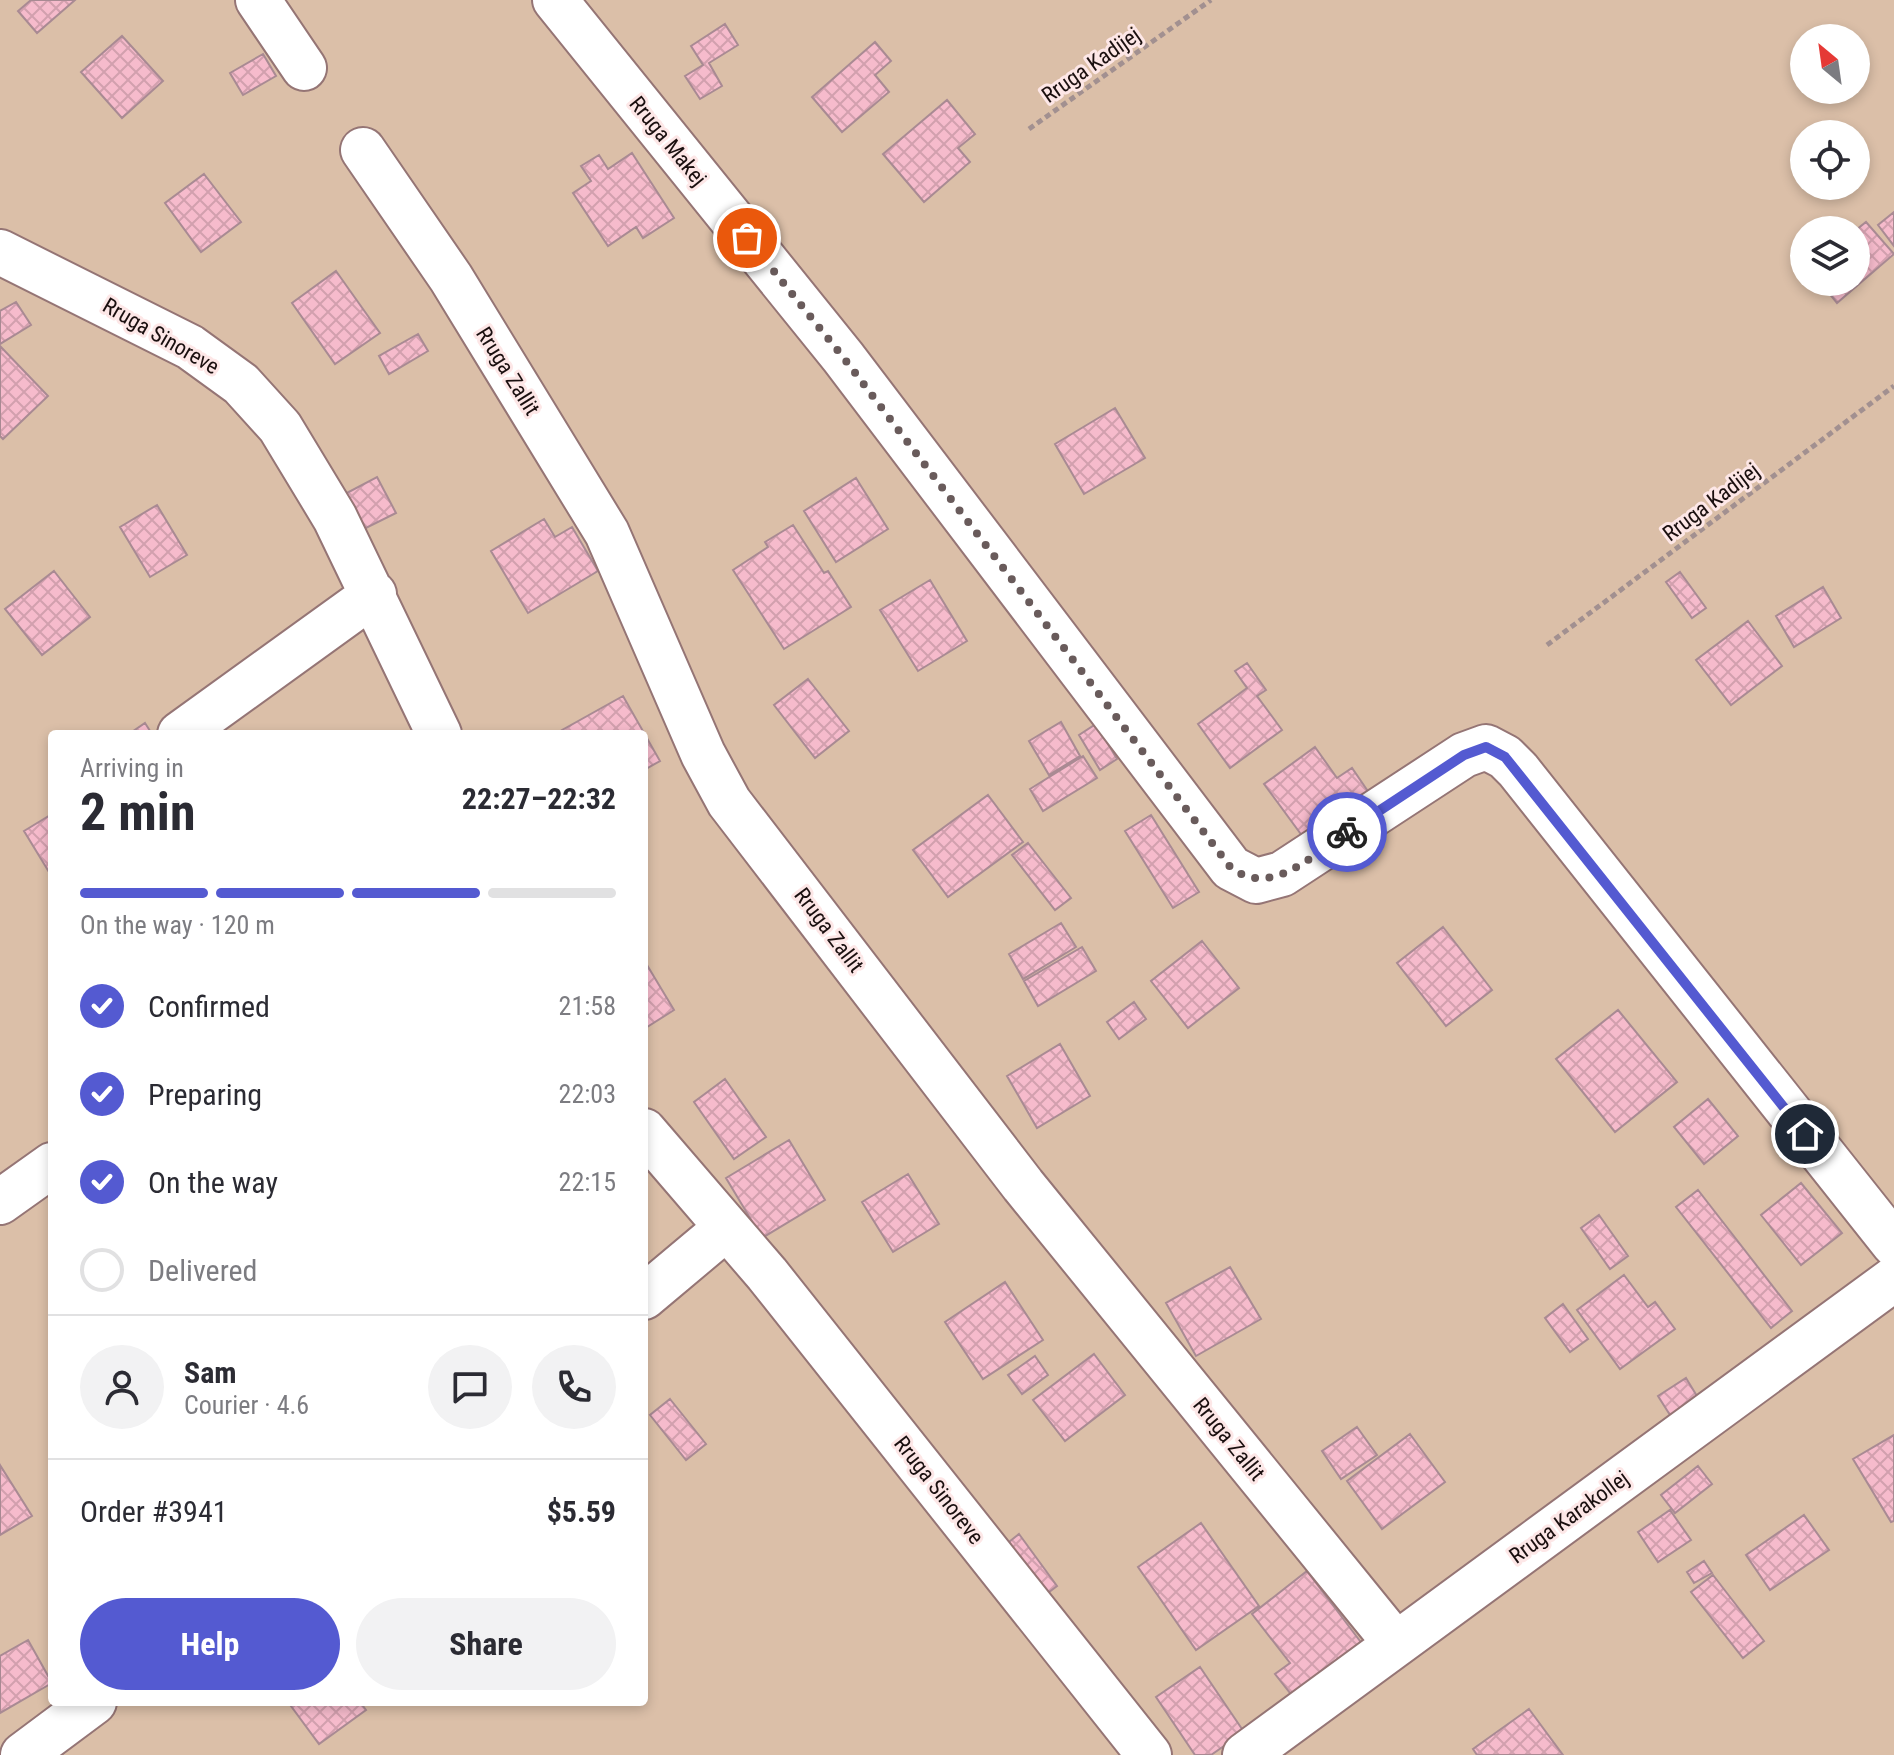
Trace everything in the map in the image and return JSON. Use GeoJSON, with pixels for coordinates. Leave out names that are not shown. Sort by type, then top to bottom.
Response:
{"type":"FeatureCollection","features":[{"type":"Feature","properties":{"kind":"street"},"geometry":{"type":"LineString","coordinates":[[258,0],[304,68]]}},
{"type":"Feature","properties":{"kind":"street","name":"Rruga Makej"},"geometry":{"type":"LineString","coordinates":[[555,0],[843,357],[1231,868],[1256,881],[1282,874],[1464,755],[1486,747],[1497,752],[1518,770],[1894,1244]]}},
{"type":"Feature","properties":{"kind":"street","name":"Rruga Zallit"},"geometry":{"type":"LineString","coordinates":[[363,150],[451,278],[607,533],[703,754],[729,802],[1023,1185],[1396,1644]]}},
{"type":"Feature","properties":{"kind":"street","name":"Rruga Sinoreve"},"geometry":{"type":"LineString","coordinates":[[10,268],[190,347],[241,384],[280,427],[335,518],[437,730]]}},
{"type":"Feature","properties":{"kind":"street"},"geometry":{"type":"LineString","coordinates":[[186,730],[374,594]]}},
{"type":"Feature","properties":{"kind":"street","name":"Rruga Sinoreve"},"geometry":{"type":"LineString","coordinates":[[648,1136],[725,1229],[767,1274],[1149,1755]]}},
{"type":"Feature","properties":{"kind":"street"},"geometry":{"type":"LineString","coordinates":[[0,1202],[48,1168]]}},
{"type":"Feature","properties":{"kind":"street"},"geometry":{"type":"LineString","coordinates":[[648,1294],[725,1229]]}},
{"type":"Feature","properties":{"kind":"street","name":"Rruga Karakollej"},"geometry":{"type":"LineString","coordinates":[[1245,1755],[1894,1279]]}},
{"type":"Feature","properties":{"kind":"street"},"geometry":{"type":"LineString","coordinates":[[23,1755],[89,1706]]}},
{"type":"Feature","properties":{"kind":"path","name":"Rruga Kadijej"},"geometry":{"type":"LineString","coordinates":[[1029,129],[1211,0]]}},
{"type":"Feature","properties":{"kind":"path","name":"Rruga Kadijej"},"geometry":{"type":"LineString","coordinates":[[1547,645],[1894,386]]}},
{"type":"Feature","properties":{"kind":"shaded area"},"geometry":{"type":"Polygon","coordinates":[[[0,0],[1894,0],[1894,1755],[0,1755],[0,0]]]}},
{"type":"Feature","properties":{"kind":"building"},"geometry":{"type":"Polygon","coordinates":[[[31,0],[75,0],[37,33],[18,11],[31,0]]]}},
{"type":"Feature","properties":{"kind":"building"},"geometry":{"type":"Polygon","coordinates":[[[725,24],[738,45],[709,63],[722,86],[700,99],[685,76],[703,65],[691,46],[725,24]]]}},
{"type":"Feature","properties":{"kind":"building"},"geometry":{"type":"Polygon","coordinates":[[[122,36],[163,81],[122,118],[81,72],[122,36]]]}},
{"type":"Feature","properties":{"kind":"building"},"geometry":{"type":"Polygon","coordinates":[[[875,42],[891,61],[875,75],[889,92],[842,132],[812,97],[875,42]]]}},
{"type":"Feature","properties":{"kind":"building"},"geometry":{"type":"Polygon","coordinates":[[[263,54],[276,76],[243,95],[230,73],[263,54]]]}},
{"type":"Feature","properties":{"kind":"building"},"geometry":{"type":"Polygon","coordinates":[[[947,100],[975,134],[958,148],[970,162],[924,202],[883,154],[947,100]]]}},
{"type":"Feature","properties":{"kind":"building"},"geometry":{"type":"Polygon","coordinates":[[[632,153],[674,218],[643,238],[636,227],[608,246],[573,193],[591,181],[581,166],[599,155],[608,169],[632,153]]]}},
{"type":"Feature","properties":{"kind":"building"},"geometry":{"type":"Polygon","coordinates":[[[204,174],[241,222],[201,252],[165,203],[204,174]]]}},
{"type":"Feature","properties":{"kind":"building"},"geometry":{"type":"Polygon","coordinates":[[[1894,212],[1894,246],[1878,225],[1894,212]]]}},
{"type":"Feature","properties":{"kind":"building"},"geometry":{"type":"Polygon","coordinates":[[[1870,227],[1894,254],[1870,275],[1870,227]]]}},
{"type":"Feature","properties":{"kind":"building"},"geometry":{"type":"Polygon","coordinates":[[[336,271],[380,333],[335,364],[292,303],[336,271]]]}},
{"type":"Feature","properties":{"kind":"building"},"geometry":{"type":"Polygon","coordinates":[[[1831,296],[1845,296],[1837,303],[1831,296]]]}},
{"type":"Feature","properties":{"kind":"building"},"geometry":{"type":"Polygon","coordinates":[[[16,302],[31,325],[0,344],[0,311],[16,302]]]}},
{"type":"Feature","properties":{"kind":"building"},"geometry":{"type":"Polygon","coordinates":[[[418,334],[428,351],[389,374],[379,356],[418,334]]]}},
{"type":"Feature","properties":{"kind":"building"},"geometry":{"type":"Polygon","coordinates":[[[0,346],[48,396],[3,439],[0,436],[0,346]]]}},
{"type":"Feature","properties":{"kind":"building"},"geometry":{"type":"Polygon","coordinates":[[[1115,408],[1145,458],[1084,494],[1055,444],[1115,408]]]}},
{"type":"Feature","properties":{"kind":"building"},"geometry":{"type":"Polygon","coordinates":[[[377,477],[396,513],[362,530],[343,495],[377,477]]]}},
{"type":"Feature","properties":{"kind":"building"},"geometry":{"type":"Polygon","coordinates":[[[856,478],[888,529],[836,562],[804,511],[856,478]]]}},
{"type":"Feature","properties":{"kind":"building"},"geometry":{"type":"Polygon","coordinates":[[[157,505],[187,555],[150,577],[120,527],[157,505]]]}},
{"type":"Feature","properties":{"kind":"building"},"geometry":{"type":"Polygon","coordinates":[[[544,519],[555,537],[572,527],[598,571],[528,613],[491,551],[544,519]]]}},
{"type":"Feature","properties":{"kind":"building"},"geometry":{"type":"Polygon","coordinates":[[[793,525],[824,573],[828,571],[851,607],[784,649],[733,570],[768,547],[765,542],[793,525]]]}},
{"type":"Feature","properties":{"kind":"building"},"geometry":{"type":"Polygon","coordinates":[[[54,571],[90,617],[42,655],[5,609],[54,571]]]}},
{"type":"Feature","properties":{"kind":"building"},"geometry":{"type":"Polygon","coordinates":[[[1680,572],[1706,608],[1692,618],[1666,582],[1680,572]]]}},
{"type":"Feature","properties":{"kind":"building"},"geometry":{"type":"Polygon","coordinates":[[[930,580],[967,641],[918,671],[880,610],[930,580]]]}},
{"type":"Feature","properties":{"kind":"building"},"geometry":{"type":"Polygon","coordinates":[[[1823,587],[1841,618],[1794,647],[1776,616],[1823,587]]]}},
{"type":"Feature","properties":{"kind":"building"},"geometry":{"type":"Polygon","coordinates":[[[1748,621],[1782,666],[1731,705],[1696,660],[1748,621]]]}},
{"type":"Feature","properties":{"kind":"building"},"geometry":{"type":"Polygon","coordinates":[[[1247,663],[1266,690],[1257,696],[1282,730],[1230,768],[1198,724],[1247,688],[1235,671],[1247,663]]]}},
{"type":"Feature","properties":{"kind":"building"},"geometry":{"type":"Polygon","coordinates":[[[808,679],[849,731],[815,758],[774,705],[808,679]]]}},
{"type":"Feature","properties":{"kind":"building"},"geometry":{"type":"Polygon","coordinates":[[[623,696],[642,730],[562,730],[623,696]]]}},
{"type":"Feature","properties":{"kind":"building"},"geometry":{"type":"Polygon","coordinates":[[[1061,722],[1080,756],[1049,775],[1029,741],[1061,722]]]}},
{"type":"Feature","properties":{"kind":"building"},"geometry":{"type":"Polygon","coordinates":[[[145,723],[149,730],[135,730],[145,723]]]}},
{"type":"Feature","properties":{"kind":"building"},"geometry":{"type":"Polygon","coordinates":[[[1096,724],[1117,759],[1100,770],[1079,735],[1096,724]]]}},
{"type":"Feature","properties":{"kind":"building"},"geometry":{"type":"Polygon","coordinates":[[[648,740],[660,761],[648,768],[648,740]]]}},
{"type":"Feature","properties":{"kind":"building"},"geometry":{"type":"Polygon","coordinates":[[[1315,747],[1337,778],[1352,768],[1376,803],[1303,837],[1264,784],[1315,747]]]}},
{"type":"Feature","properties":{"kind":"building"},"geometry":{"type":"Polygon","coordinates":[[[1083,756],[1097,778],[1043,811],[1030,789],[1083,756]]]}},
{"type":"Feature","properties":{"kind":"building"},"geometry":{"type":"Polygon","coordinates":[[[988,795],[1023,842],[948,897],[913,850],[988,795]]]}},
{"type":"Feature","properties":{"kind":"building"},"geometry":{"type":"Polygon","coordinates":[[[1151,815],[1199,892],[1173,908],[1125,831],[1151,815]]]}},
{"type":"Feature","properties":{"kind":"building"},"geometry":{"type":"Polygon","coordinates":[[[48,816],[48,870],[24,831],[48,816]]]}},
{"type":"Feature","properties":{"kind":"building"},"geometry":{"type":"Polygon","coordinates":[[[1028,843],[1071,898],[1055,910],[1012,855],[1028,843]]]}},
{"type":"Feature","properties":{"kind":"building"},"geometry":{"type":"Polygon","coordinates":[[[1061,923],[1076,947],[1023,979],[1009,954],[1061,923]]]}},
{"type":"Feature","properties":{"kind":"building"},"geometry":{"type":"Polygon","coordinates":[[[1443,927],[1492,990],[1446,1026],[1397,963],[1443,927]]]}},
{"type":"Feature","properties":{"kind":"building"},"geometry":{"type":"Polygon","coordinates":[[[1202,941],[1239,988],[1188,1028],[1151,981],[1202,941]]]}},
{"type":"Feature","properties":{"kind":"building"},"geometry":{"type":"Polygon","coordinates":[[[1082,947],[1096,971],[1038,1006],[1024,981],[1082,947]]]}},
{"type":"Feature","properties":{"kind":"building"},"geometry":{"type":"Polygon","coordinates":[[[648,967],[674,1010],[648,1026],[648,967]]]}},
{"type":"Feature","properties":{"kind":"building"},"geometry":{"type":"Polygon","coordinates":[[[1134,1002],[1146,1019],[1119,1039],[1107,1022],[1134,1002]]]}},
{"type":"Feature","properties":{"kind":"building"},"geometry":{"type":"Polygon","coordinates":[[[1618,1010],[1677,1082],[1615,1132],[1556,1059],[1618,1010]]]}},
{"type":"Feature","properties":{"kind":"building"},"geometry":{"type":"Polygon","coordinates":[[[1060,1044],[1090,1096],[1037,1128],[1007,1076],[1060,1044]]]}},
{"type":"Feature","properties":{"kind":"building"},"geometry":{"type":"Polygon","coordinates":[[[725,1079],[766,1137],[734,1159],[694,1102],[725,1079]]]}},
{"type":"Feature","properties":{"kind":"building"},"geometry":{"type":"Polygon","coordinates":[[[1708,1099],[1738,1136],[1704,1164],[1674,1127],[1708,1099]]]}},
{"type":"Feature","properties":{"kind":"building"},"geometry":{"type":"Polygon","coordinates":[[[789,1140],[825,1200],[762,1238],[726,1178],[789,1140]]]}},
{"type":"Feature","properties":{"kind":"building"},"geometry":{"type":"Polygon","coordinates":[[[908,1174],[939,1224],[893,1252],[862,1202],[908,1174]]]}},
{"type":"Feature","properties":{"kind":"building"},"geometry":{"type":"Polygon","coordinates":[[[1801,1183],[1842,1233],[1801,1265],[1761,1215],[1801,1183]]]}},
{"type":"Feature","properties":{"kind":"building"},"geometry":{"type":"Polygon","coordinates":[[[1698,1190],[1792,1311],[1771,1328],[1676,1207],[1698,1190]]]}},
{"type":"Feature","properties":{"kind":"building"},"geometry":{"type":"Polygon","coordinates":[[[1599,1215],[1628,1256],[1610,1269],[1581,1228],[1599,1215]]]}},
{"type":"Feature","properties":{"kind":"building"},"geometry":{"type":"Polygon","coordinates":[[[1230,1267],[1261,1319],[1196,1356],[1166,1303],[1230,1267]]]}},
{"type":"Feature","properties":{"kind":"building"},"geometry":{"type":"Polygon","coordinates":[[[1624,1275],[1648,1307],[1655,1302],[1675,1329],[1620,1369],[1577,1310],[1624,1275]]]}},
{"type":"Feature","properties":{"kind":"building"},"geometry":{"type":"Polygon","coordinates":[[[1005,1282],[1043,1340],[983,1379],[945,1322],[1005,1282]]]}},
{"type":"Feature","properties":{"kind":"building"},"geometry":{"type":"Polygon","coordinates":[[[1563,1304],[1588,1339],[1570,1352],[1545,1318],[1563,1304]]]}},
{"type":"Feature","properties":{"kind":"building"},"geometry":{"type":"Polygon","coordinates":[[[1094,1354],[1125,1395],[1065,1441],[1033,1400],[1094,1354]]]}},
{"type":"Feature","properties":{"kind":"building"},"geometry":{"type":"Polygon","coordinates":[[[1035,1356],[1048,1375],[1022,1394],[1008,1375],[1035,1356]]]}},
{"type":"Feature","properties":{"kind":"building"},"geometry":{"type":"Polygon","coordinates":[[[1686,1378],[1703,1406],[1675,1423],[1658,1396],[1686,1378]]]}},
{"type":"Feature","properties":{"kind":"building"},"geometry":{"type":"Polygon","coordinates":[[[670,1399],[706,1444],[686,1460],[650,1415],[670,1399]]]}},
{"type":"Feature","properties":{"kind":"building"},"geometry":{"type":"Polygon","coordinates":[[[1357,1427],[1377,1455],[1341,1479],[1322,1451],[1357,1427]]]}},
{"type":"Feature","properties":{"kind":"building"},"geometry":{"type":"Polygon","coordinates":[[[1410,1434],[1445,1482],[1382,1529],[1347,1481],[1410,1434]]]}},
{"type":"Feature","properties":{"kind":"building"},"geometry":{"type":"Polygon","coordinates":[[[1894,1435],[1894,1521],[1891,1522],[1853,1459],[1894,1435]]]}},
{"type":"Feature","properties":{"kind":"building"},"geometry":{"type":"Polygon","coordinates":[[[0,1465],[32,1516],[0,1535],[0,1465]]]}},
{"type":"Feature","properties":{"kind":"building"},"geometry":{"type":"Polygon","coordinates":[[[1698,1466],[1712,1484],[1675,1513],[1661,1495],[1698,1466]]]}},
{"type":"Feature","properties":{"kind":"building"},"geometry":{"type":"Polygon","coordinates":[[[1670,1510],[1691,1540],[1658,1562],[1638,1532],[1670,1510]]]}},
{"type":"Feature","properties":{"kind":"building"},"geometry":{"type":"Polygon","coordinates":[[[1804,1515],[1829,1550],[1770,1590],[1746,1555],[1804,1515]]]}},
{"type":"Feature","properties":{"kind":"building"},"geometry":{"type":"Polygon","coordinates":[[[1201,1523],[1259,1606],[1196,1650],[1138,1567],[1201,1523]]]}},
{"type":"Feature","properties":{"kind":"building"},"geometry":{"type":"Polygon","coordinates":[[[1019,1534],[1057,1586],[1032,1605],[1022,1561],[1009,1542],[1019,1534]]]}},
{"type":"Feature","properties":{"kind":"building"},"geometry":{"type":"Polygon","coordinates":[[[1704,1561],[1712,1573],[1694,1583],[1687,1572],[1704,1561]]]}},
{"type":"Feature","properties":{"kind":"building"},"geometry":{"type":"Polygon","coordinates":[[[1307,1571],[1363,1645],[1294,1698],[1275,1674],[1290,1663],[1252,1614],[1307,1571]]]}},
{"type":"Feature","properties":{"kind":"building"},"geometry":{"type":"Polygon","coordinates":[[[1713,1575],[1764,1641],[1743,1658],[1691,1592],[1713,1575]]]}},
{"type":"Feature","properties":{"kind":"building"},"geometry":{"type":"Polygon","coordinates":[[[28,1640],[48,1676],[48,1685],[0,1713],[0,1656],[28,1640]]]}},
{"type":"Feature","properties":{"kind":"building"},"geometry":{"type":"Polygon","coordinates":[[[1200,1667],[1244,1732],[1211,1755],[1195,1755],[1156,1697],[1200,1667]]]}},
{"type":"Feature","properties":{"kind":"building"},"geometry":{"type":"Polygon","coordinates":[[[291,1706],[363,1706],[366,1710],[319,1744],[291,1706]]]}},
{"type":"Feature","properties":{"kind":"building"},"geometry":{"type":"Polygon","coordinates":[[[1529,1709],[1563,1755],[1477,1755],[1473,1749],[1529,1709]]]}},
{"type":"Feature","properties":{"kind":"way so far"},"geometry":{"type":"LineString","coordinates":[[747,238],[843,357],[1231,868],[1256,881],[1268,880],[1347,832]]}},
{"type":"Feature","properties":{"kind":"route"},"geometry":{"type":"LineString","coordinates":[[1347,832],[1464,755],[1486,747],[1505,757],[1805,1134]]}}]}
